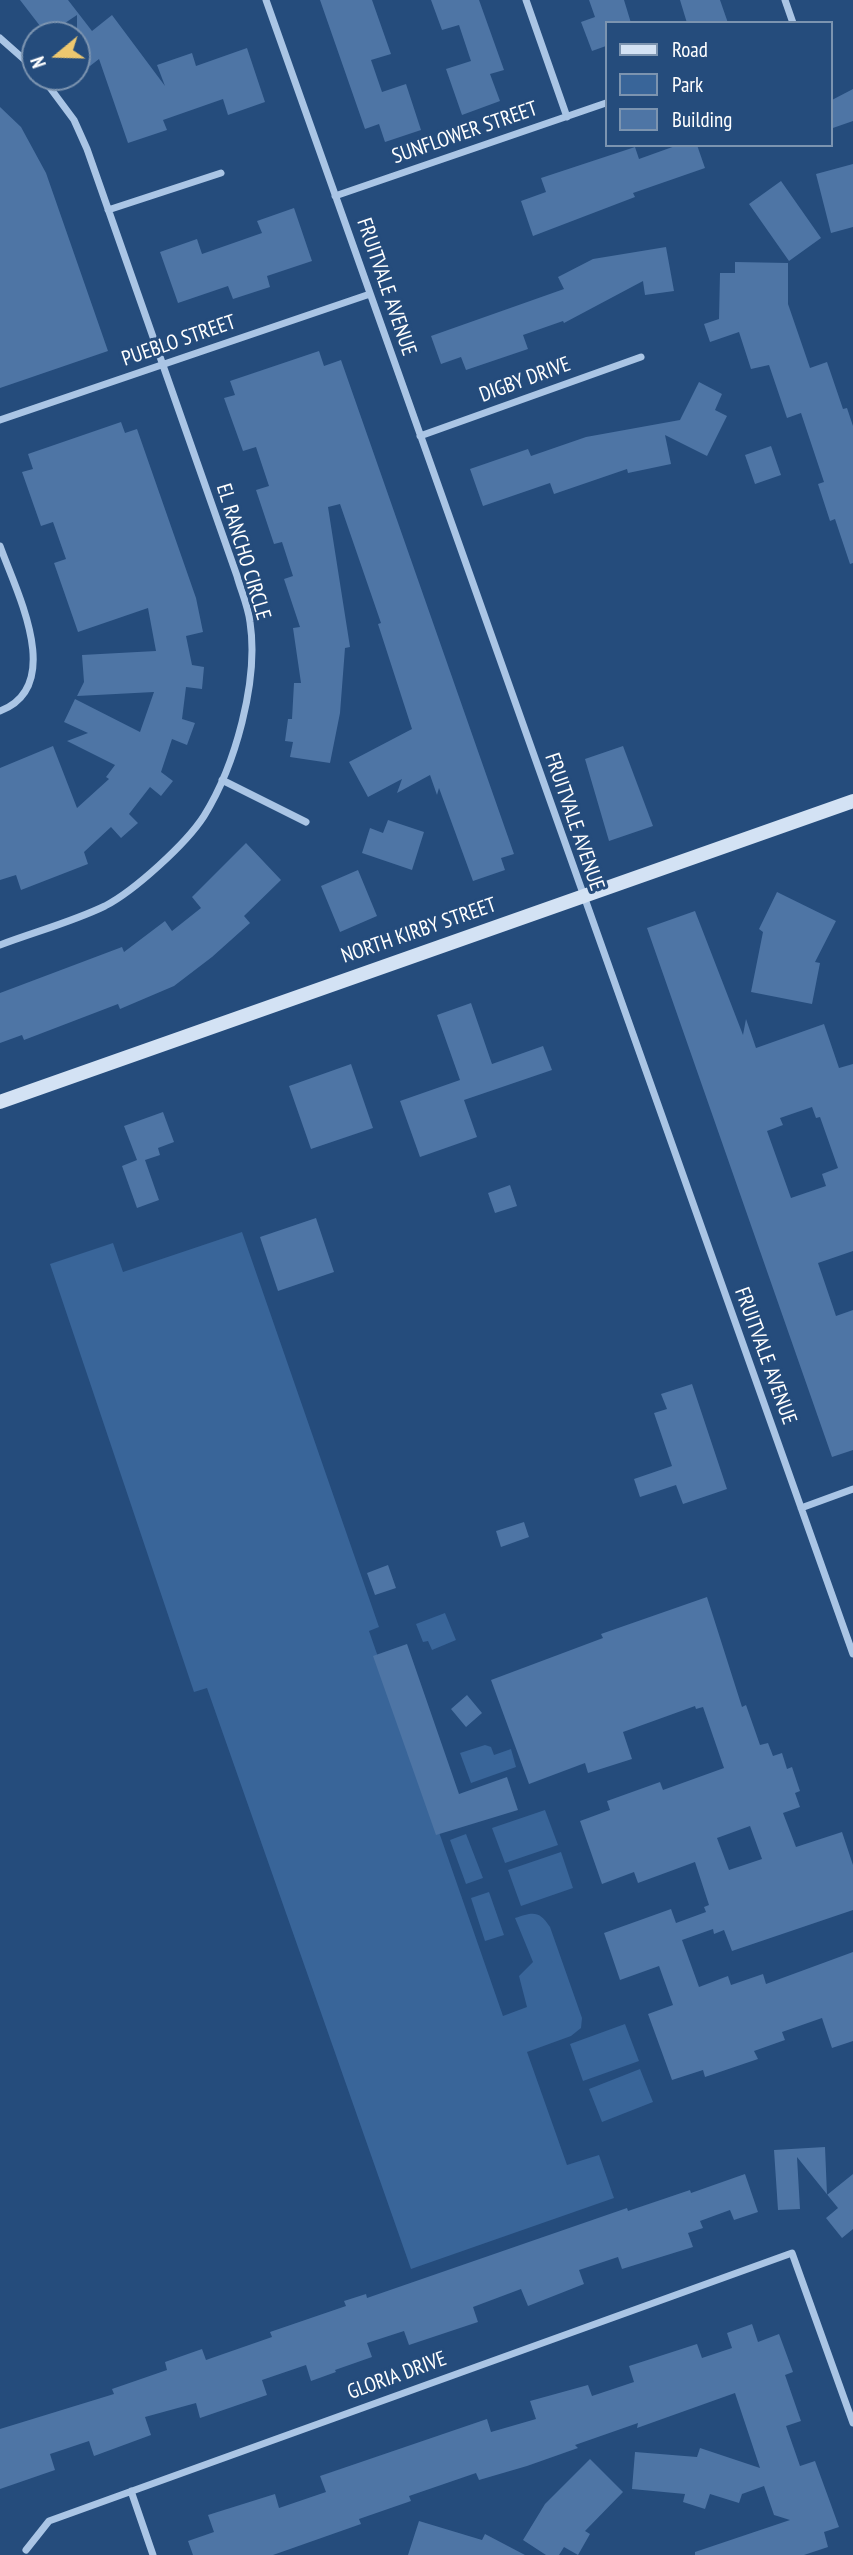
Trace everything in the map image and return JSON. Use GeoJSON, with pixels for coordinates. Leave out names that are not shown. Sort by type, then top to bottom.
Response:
{"type":"FeatureCollection","features":[{"type":"Feature","properties":{"kind":"street","name":"FRUITVALE AVENUE"},"geometry":{"type":"LineString","coordinates":[[266,0],[581,896],[853,1654]]}},
{"type":"Feature","properties":{"kind":"street"},"geometry":{"type":"LineString","coordinates":[[526,0],[567,117]]}},
{"type":"Feature","properties":{"kind":"street"},"geometry":{"type":"LineString","coordinates":[[785,0],[792,21]]}},
{"type":"Feature","properties":{"kind":"street"},"geometry":{"type":"LineString","coordinates":[[0,38],[21,57]]}},
{"type":"Feature","properties":{"kind":"street","name":"EL RANCHO CIRCLE"},"geometry":{"type":"LineString","coordinates":[[0,945],[106,905],[168,858],[203,818],[222,780],[247,704],[250,622],[237,576],[74,120],[52,91]]}},
{"type":"Feature","properties":{"kind":"street","name":"SUNFLOWER STREET"},"geometry":{"type":"LineString","coordinates":[[335,197],[604,104]]}},
{"type":"Feature","properties":{"kind":"street"},"geometry":{"type":"LineString","coordinates":[[108,210],[221,173]]}},
{"type":"Feature","properties":{"kind":"street","name":"PUEBLO STREET"},"geometry":{"type":"LineString","coordinates":[[0,420],[370,294]]}},
{"type":"Feature","properties":{"kind":"street","name":"DIGBY DRIVE"},"geometry":{"type":"LineString","coordinates":[[420,436],[641,357]]}},
{"type":"Feature","properties":{"kind":"street"},"geometry":{"type":"LineString","coordinates":[[0,546],[34,649],[31,679],[15,705],[0,711]]}},
{"type":"Feature","properties":{"kind":"street"},"geometry":{"type":"LineString","coordinates":[[222,780],[306,822]]}},
{"type":"Feature","properties":{"kind":"street","name":"NORTH KIRBY STREET"},"geometry":{"type":"LineString","coordinates":[[0,1102],[853,800]]}},
{"type":"Feature","properties":{"kind":"street"},"geometry":{"type":"LineString","coordinates":[[801,1508],[853,1489]]}},
{"type":"Feature","properties":{"kind":"street","name":"GLORIA DRIVE"},"geometry":{"type":"LineString","coordinates":[[26,2550],[49,2521],[792,2253],[853,2423]]}},
{"type":"Feature","properties":{"kind":"street"},"geometry":{"type":"LineString","coordinates":[[131,2491],[153,2555]]}},
{"type":"Feature","properties":{"kind":"green space"},"geometry":{"type":"Polygon","coordinates":[[[242,1232],[379,1627],[369,1631],[503,2016],[527,2007],[519,1976],[533,1962],[515,1918],[539,1915],[550,1927],[582,2018],[581,2028],[571,2036],[527,2052],[567,2165],[599,2155],[614,2198],[411,2269],[207,1688],[194,1692],[50,1264],[113,1243],[123,1272],[242,1232]]]}},
{"type":"Feature","properties":{"kind":"green space"},"geometry":{"type":"Polygon","coordinates":[[[445,1613],[456,1640],[432,1650],[428,1641],[423,1642],[416,1624],[445,1613]]]}},
{"type":"Feature","properties":{"kind":"green space"},"geometry":{"type":"Polygon","coordinates":[[[485,1745],[491,1747],[494,1755],[511,1749],[516,1767],[471,1783],[460,1753],[485,1745]]]}},
{"type":"Feature","properties":{"kind":"green space"},"geometry":{"type":"Polygon","coordinates":[[[545,1810],[558,1845],[505,1863],[492,1828],[545,1810]]]}},
{"type":"Feature","properties":{"kind":"green space"},"geometry":{"type":"Polygon","coordinates":[[[466,1834],[483,1878],[466,1884],[450,1840],[466,1834]]]}},
{"type":"Feature","properties":{"kind":"green space"},"geometry":{"type":"Polygon","coordinates":[[[561,1852],[573,1888],[521,1906],[508,1870],[561,1852]]]}},
{"type":"Feature","properties":{"kind":"green space"},"geometry":{"type":"Polygon","coordinates":[[[489,1892],[504,1935],[485,1941],[471,1898],[489,1892]]]}},
{"type":"Feature","properties":{"kind":"green space"},"geometry":{"type":"Polygon","coordinates":[[[625,2024],[639,2061],[583,2081],[570,2044],[625,2024]]]}},
{"type":"Feature","properties":{"kind":"green space"},"geometry":{"type":"Polygon","coordinates":[[[640,2069],[653,2102],[602,2122],[589,2089],[640,2069]]]}},
{"type":"Feature","properties":{"kind":"building"},"geometry":{"type":"Polygon","coordinates":[[[20,0],[68,0],[84,21],[77,21],[77,15],[68,21],[36,21],[20,0]]]}},
{"type":"Feature","properties":{"kind":"building"},"geometry":{"type":"Polygon","coordinates":[[[320,0],[372,0],[391,54],[371,60],[382,92],[406,84],[421,130],[385,142],[379,124],[365,129],[320,0]]]}},
{"type":"Feature","properties":{"kind":"building"},"geometry":{"type":"Polygon","coordinates":[[[431,0],[479,0],[504,70],[490,74],[500,101],[462,115],[446,69],[471,61],[459,25],[442,30],[431,0]]]}},
{"type":"Feature","properties":{"kind":"building"},"geometry":{"type":"Polygon","coordinates":[[[589,0],[624,0],[630,21],[604,21],[604,47],[592,51],[581,22],[595,17],[589,0]]]}},
{"type":"Feature","properties":{"kind":"building"},"geometry":{"type":"Polygon","coordinates":[[[680,0],[720,0],[727,21],[686,21],[680,0]]]}},
{"type":"Feature","properties":{"kind":"building"},"geometry":{"type":"Polygon","coordinates":[[[112,15],[165,86],[157,65],[192,53],[196,66],[247,48],[265,102],[228,115],[223,99],[163,120],[167,130],[128,143],[99,59],[91,65],[91,30],[112,15]]]}},
{"type":"Feature","properties":{"kind":"building"},"geometry":{"type":"Polygon","coordinates":[[[853,89],[853,121],[832,128],[832,100],[853,89]]]}},
{"type":"Feature","properties":{"kind":"building"},"geometry":{"type":"Polygon","coordinates":[[[0,107],[21,127],[46,173],[108,351],[0,388],[0,107]]]}},
{"type":"Feature","properties":{"kind":"building"},"geometry":{"type":"Polygon","coordinates":[[[635,147],[639,159],[672,147],[698,147],[705,168],[633,193],[635,197],[533,236],[521,201],[546,192],[541,178],[635,147]]]}},
{"type":"Feature","properties":{"kind":"building"},"geometry":{"type":"Polygon","coordinates":[[[853,164],[853,227],[831,233],[816,174],[853,164]]]}},
{"type":"Feature","properties":{"kind":"building"},"geometry":{"type":"Polygon","coordinates":[[[781,181],[821,238],[789,261],[749,204],[781,181]]]}},
{"type":"Feature","properties":{"kind":"building"},"geometry":{"type":"Polygon","coordinates":[[[294,208],[312,261],[267,276],[270,287],[233,299],[228,286],[178,303],[160,252],[197,239],[202,254],[262,233],[257,221],[294,208]]]}},
{"type":"Feature","properties":{"kind":"building"},"geometry":{"type":"Polygon","coordinates":[[[666,247],[674,291],[645,295],[643,281],[564,323],[563,321],[523,335],[528,349],[466,370],[461,357],[441,364],[431,336],[564,289],[558,277],[593,259],[666,247]]]}},
{"type":"Feature","properties":{"kind":"building"},"geometry":{"type":"Polygon","coordinates":[[[735,262],[788,263],[788,304],[810,368],[827,362],[843,409],[847,408],[853,426],[853,563],[850,564],[835,519],[830,521],[818,484],[824,482],[801,413],[787,418],[769,365],[751,369],[739,332],[710,342],[704,324],[719,319],[720,273],[735,273],[735,262]]]}},
{"type":"Feature","properties":{"kind":"building"},"geometry":{"type":"Polygon","coordinates":[[[319,351],[324,366],[341,360],[514,854],[501,858],[505,870],[473,881],[439,788],[437,795],[430,775],[397,793],[402,779],[368,797],[349,762],[412,729],[378,624],[381,623],[340,504],[328,507],[350,647],[345,648],[340,713],[330,763],[290,757],[293,742],[285,741],[288,719],[292,719],[294,683],[301,683],[293,628],[300,627],[284,579],[293,576],[282,542],[274,544],[256,490],[269,486],[256,447],[243,451],[224,398],[235,395],[230,381],[319,351]]]}},
{"type":"Feature","properties":{"kind":"building"},"geometry":{"type":"Polygon","coordinates":[[[699,382],[722,394],[715,410],[727,416],[707,456],[665,435],[671,464],[628,473],[627,469],[554,494],[550,483],[483,506],[470,469],[528,449],[531,456],[586,437],[680,420],[699,382]]]}},
{"type":"Feature","properties":{"kind":"building"},"geometry":{"type":"Polygon","coordinates":[[[121,422],[125,433],[137,429],[196,598],[203,632],[186,636],[192,665],[204,667],[202,689],[186,687],[182,719],[195,723],[187,745],[172,739],[161,772],[173,781],[161,796],[150,787],[129,814],[138,823],[121,838],[111,827],[84,852],[88,864],[21,890],[16,875],[0,880],[0,768],[53,746],[77,808],[109,779],[106,777],[115,765],[67,741],[88,733],[64,722],[75,699],[140,732],[154,692],[77,696],[84,682],[82,655],[156,651],[148,608],[78,632],[54,563],[66,559],[53,522],[41,526],[22,472],[33,469],[28,454],[121,422]]]}},
{"type":"Feature","properties":{"kind":"building"},"geometry":{"type":"Polygon","coordinates":[[[771,446],[781,475],[755,484],[745,455],[771,446]]]}},
{"type":"Feature","properties":{"kind":"building"},"geometry":{"type":"Polygon","coordinates":[[[623,746],[653,826],[609,841],[585,759],[623,746]]]}},
{"type":"Feature","properties":{"kind":"building"},"geometry":{"type":"Polygon","coordinates":[[[388,820],[424,832],[412,870],[362,853],[370,828],[383,833],[388,820]]]}},
{"type":"Feature","properties":{"kind":"building"},"geometry":{"type":"Polygon","coordinates":[[[246,843],[281,880],[244,916],[250,923],[212,957],[174,986],[120,1009],[118,1004],[24,1040],[22,1035],[0,1043],[0,993],[122,947],[124,952],[165,921],[172,931],[201,908],[192,897],[246,843]]]}},
{"type":"Feature","properties":{"kind":"building"},"geometry":{"type":"Polygon","coordinates":[[[358,870],[377,916],[340,932],[321,886],[358,870]]]}},
{"type":"Feature","properties":{"kind":"building"},"geometry":{"type":"Polygon","coordinates":[[[777,892],[836,921],[815,962],[820,963],[812,1004],[751,992],[763,932],[759,929],[777,892]]]}},
{"type":"Feature","properties":{"kind":"building"},"geometry":{"type":"Polygon","coordinates":[[[695,911],[743,1035],[746,1019],[756,1048],[824,1024],[839,1068],[853,1064],[853,1251],[818,1263],[836,1316],[853,1310],[853,1450],[832,1457],[647,928],[695,911]],[[812,1107],[780,1118],[783,1125],[767,1131],[791,1198],[826,1186],[822,1174],[838,1168],[820,1117],[816,1118],[812,1107]]]}},
{"type":"Feature","properties":{"kind":"building"},"geometry":{"type":"Polygon","coordinates":[[[471,1003],[492,1064],[543,1046],[552,1070],[464,1100],[477,1137],[420,1157],[400,1101],[460,1080],[437,1015],[471,1003]]]}},
{"type":"Feature","properties":{"kind":"building"},"geometry":{"type":"Polygon","coordinates":[[[351,1064],[373,1128],[311,1149],[289,1086],[351,1064]]]}},
{"type":"Feature","properties":{"kind":"building"},"geometry":{"type":"Polygon","coordinates":[[[163,1112],[174,1142],[158,1148],[160,1155],[145,1160],[159,1200],[137,1208],[122,1166],[137,1160],[124,1126],[163,1112]]]}},
{"type":"Feature","properties":{"kind":"building"},"geometry":{"type":"Polygon","coordinates":[[[510,1185],[517,1206],[495,1213],[488,1193],[510,1185]]]}},
{"type":"Feature","properties":{"kind":"building"},"geometry":{"type":"Polygon","coordinates":[[[316,1218],[334,1272],[278,1291],[260,1237],[316,1218]]]}},
{"type":"Feature","properties":{"kind":"building"},"geometry":{"type":"Polygon","coordinates":[[[692,1384],[727,1489],[683,1504],[676,1485],[640,1497],[634,1479],[672,1466],[654,1413],[667,1409],[661,1394],[692,1384]]]}},
{"type":"Feature","properties":{"kind":"building"},"geometry":{"type":"Polygon","coordinates":[[[524,1522],[529,1537],[501,1547],[496,1531],[524,1522]]]}},
{"type":"Feature","properties":{"kind":"building"},"geometry":{"type":"Polygon","coordinates":[[[388,1565],[396,1588],[375,1595],[367,1573],[388,1565]]]}},
{"type":"Feature","properties":{"kind":"building"},"geometry":{"type":"Polygon","coordinates":[[[707,1597],[742,1707],[746,1705],[760,1745],[768,1743],[773,1756],[782,1753],[787,1769],[792,1767],[800,1791],[795,1793],[800,1807],[783,1813],[796,1847],[842,1832],[853,1865],[853,1910],[732,1951],[724,1930],[714,1934],[713,1929],[682,1940],[699,1987],[728,1976],[731,1985],[763,1974],[766,1984],[853,1952],[853,2041],[832,2048],[822,2018],[782,2032],[785,2040],[754,2051],[758,2059],[705,2077],[703,2070],[672,2080],[648,2014],[673,2005],[659,1966],[620,1980],[604,1933],[671,1909],[676,1923],[706,1912],[704,1907],[709,1905],[695,1862],[638,1883],[634,1872],[602,1884],[580,1821],[610,1810],[607,1801],[660,1782],[663,1790],[724,1768],[703,1707],[696,1709],[695,1706],[623,1732],[632,1759],[588,1773],[585,1763],[529,1784],[491,1680],[603,1638],[601,1634],[707,1597]],[[750,1826],[717,1838],[729,1870],[762,1859],[750,1826]]]}},
{"type":"Feature","properties":{"kind":"building"},"geometry":{"type":"Polygon","coordinates":[[[407,1644],[459,1794],[507,1777],[518,1810],[436,1835],[373,1656],[407,1644]]]}},
{"type":"Feature","properties":{"kind":"building"},"geometry":{"type":"Polygon","coordinates":[[[467,1695],[482,1713],[466,1727],[451,1709],[467,1695]]]}},
{"type":"Feature","properties":{"kind":"building"},"geometry":{"type":"Polygon","coordinates":[[[825,2147],[827,2194],[797,2157],[800,2209],[778,2210],[774,2150],[825,2147]]]}},
{"type":"Feature","properties":{"kind":"building"},"geometry":{"type":"Polygon","coordinates":[[[745,2174],[758,2212],[734,2220],[730,2210],[700,2221],[703,2228],[688,2233],[693,2247],[622,2269],[618,2257],[579,2270],[584,2284],[528,2306],[521,2289],[473,2307],[478,2322],[409,2345],[404,2331],[367,2343],[372,2357],[311,2381],[306,2365],[262,2380],[267,2395],[200,2418],[196,2403],[145,2417],[151,2435],[94,2456],[89,2441],[50,2454],[55,2470],[0,2489],[0,2429],[114,2394],[112,2389],[167,2370],[165,2362],[202,2349],[206,2360],[272,2337],[270,2332],[346,2306],[344,2301],[366,2294],[367,2298],[627,2208],[628,2211],[690,2190],[691,2193],[745,2174]]]}},
{"type":"Feature","properties":{"kind":"building"},"geometry":{"type":"Polygon","coordinates":[[[853,2174],[853,2229],[842,2238],[826,2218],[838,2208],[827,2195],[853,2174]]]}},
{"type":"Feature","properties":{"kind":"building"},"geometry":{"type":"Polygon","coordinates":[[[752,2324],[758,2342],[779,2334],[793,2372],[785,2375],[801,2421],[786,2426],[800,2466],[815,2461],[839,2527],[824,2532],[828,2547],[804,2555],[695,2555],[695,2552],[790,2520],[774,2515],[764,2486],[742,2494],[739,2503],[710,2494],[705,2509],[683,2502],[685,2494],[632,2489],[635,2452],[697,2457],[700,2448],[760,2468],[735,2393],[637,2428],[638,2423],[575,2445],[578,2448],[527,2466],[479,2480],[476,2473],[409,2496],[411,2501],[359,2519],[361,2524],[273,2555],[193,2555],[188,2541],[214,2532],[208,2515],[275,2494],[279,2508],[326,2492],[320,2476],[487,2419],[491,2432],[536,2419],[530,2401],[588,2385],[592,2396],[634,2382],[629,2366],[697,2344],[702,2358],[732,2348],[727,2333],[752,2324]]]}},
{"type":"Feature","properties":{"kind":"building"},"geometry":{"type":"Polygon","coordinates":[[[590,2459],[623,2492],[585,2531],[590,2534],[578,2555],[564,2547],[559,2555],[546,2555],[523,2540],[545,2504],[590,2459]]]}},
{"type":"Feature","properties":{"kind":"building"},"geometry":{"type":"Polygon","coordinates":[[[419,2521],[482,2540],[485,2534],[525,2555],[408,2555],[419,2521]]]}}]}
